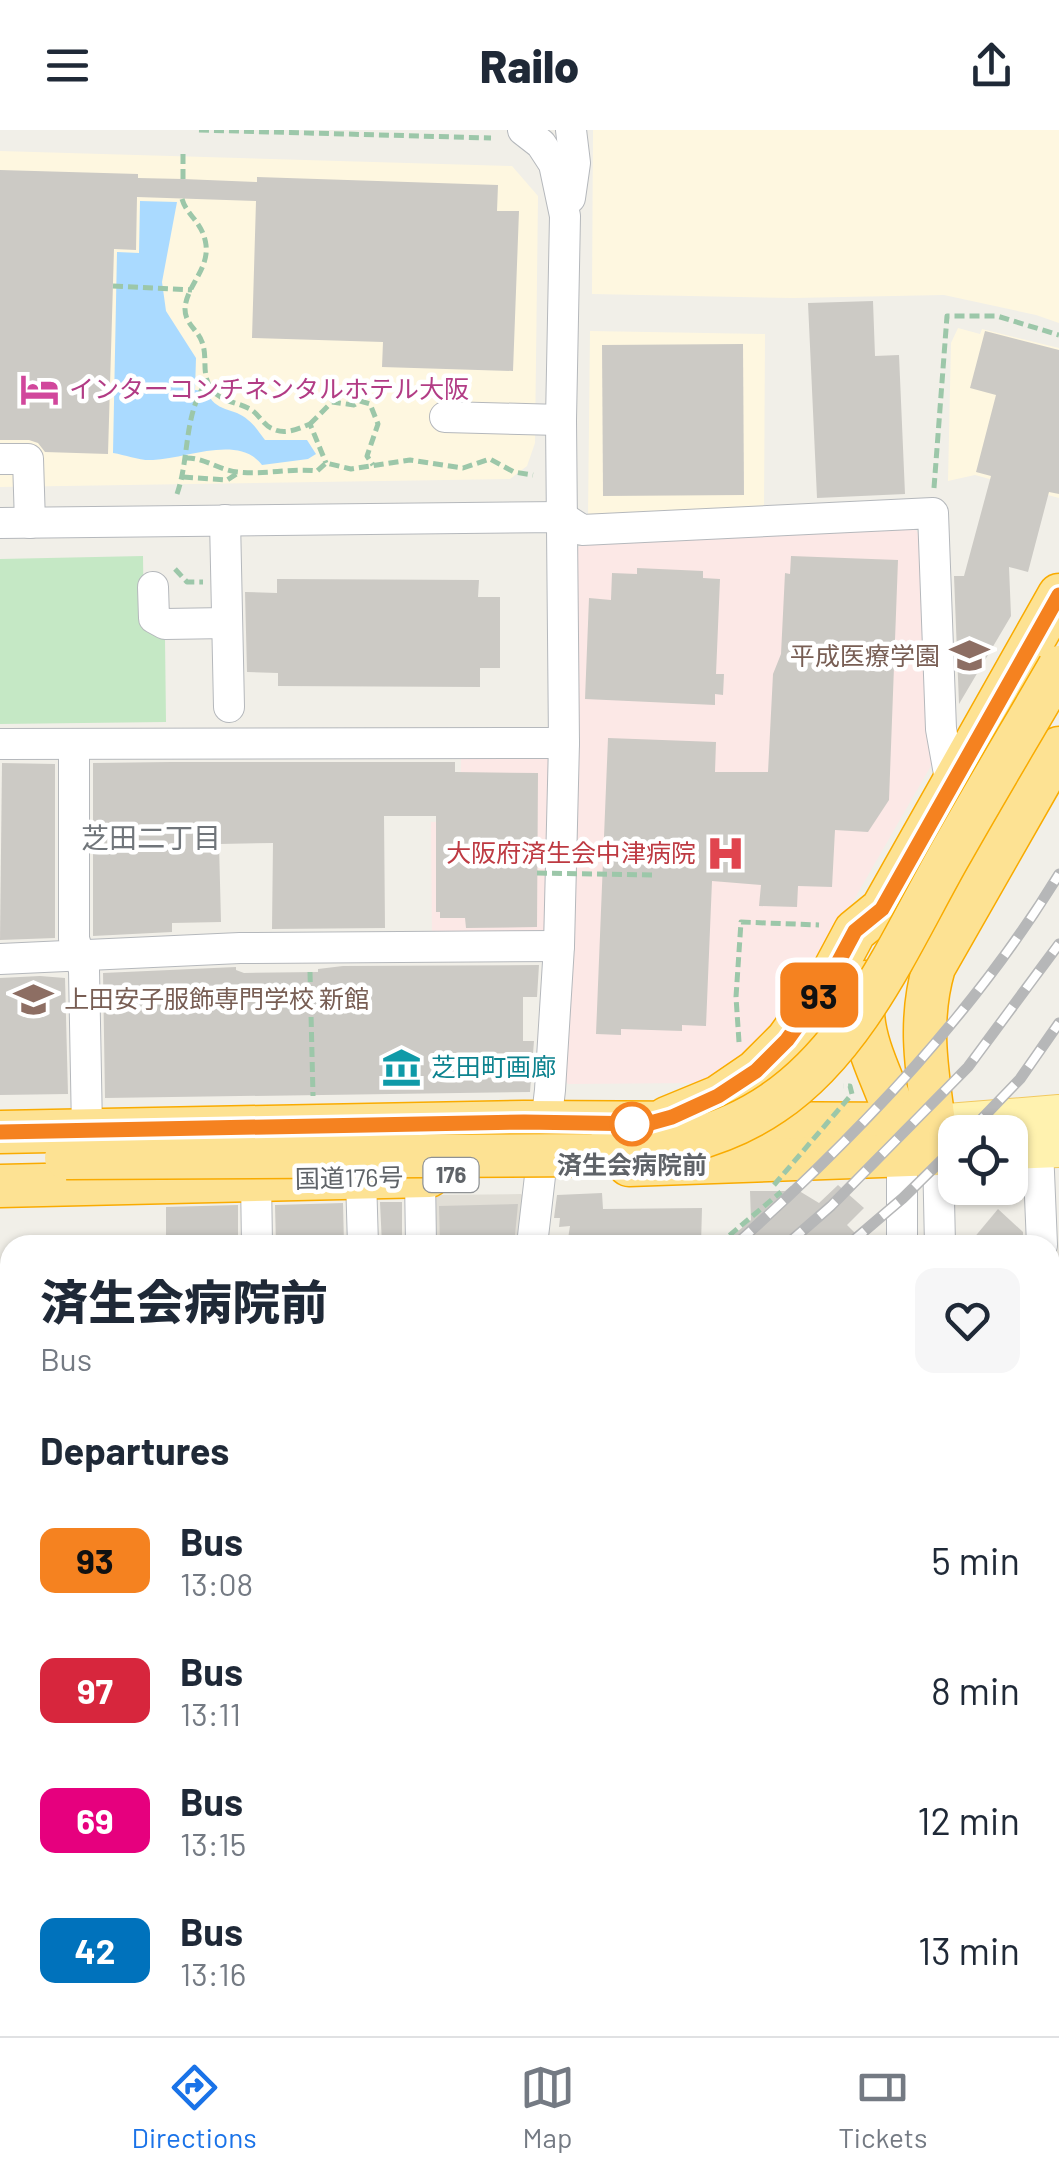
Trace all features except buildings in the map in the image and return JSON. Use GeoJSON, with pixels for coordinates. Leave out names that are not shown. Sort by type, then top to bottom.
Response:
{"type":"FeatureCollection","features":[{"type":"Feature","properties":{"kind":"highway","name":"国道176号"},"geometry":{"type":"LineString","coordinates":[[647,1124],[718,1096],[756,1071],[787,1040],[824,989],[855,931],[882,909],[1059,596]]}},
{"type":"Feature","properties":{"kind":"highway","name":"国道176号"},"geometry":{"type":"LineString","coordinates":[[0,1132],[77,1144],[592,1155],[662,1148],[742,1122],[774,1103],[818,1068],[872,992],[1059,668]]}},
{"type":"Feature","properties":{"kind":"highway"},"geometry":{"type":"LineString","coordinates":[[926,1142],[925,998],[934,967],[1059,748]]}},
{"type":"Feature","properties":{"kind":"highway","name":"176"},"geometry":{"type":"LineString","coordinates":[[882,909],[871,938],[863,1014],[868,1040],[926,1142]]}},
{"type":"Feature","properties":{"kind":"highway","name":"国道176号"},"geometry":{"type":"LineString","coordinates":[[0,1160],[77,1144],[546,1123],[647,1124],[926,1142]]}},
{"type":"Feature","properties":{"kind":"highway","name":"国道176号"},"geometry":{"type":"LineString","coordinates":[[0,1186],[256,1179],[539,1179],[926,1142]]}},
{"type":"Feature","properties":{"kind":"main road"},"geometry":{"type":"LineString","coordinates":[[926,1142],[1059,1114]]}},
{"type":"Feature","properties":{"kind":"street"},"geometry":{"type":"LineString","coordinates":[[524,130],[544,130]]}},
{"type":"Feature","properties":{"kind":"street"},"geometry":{"type":"LineString","coordinates":[[524,130],[542,144],[554,164],[566,216]]}},
{"type":"Feature","properties":{"kind":"street"},"geometry":{"type":"LineString","coordinates":[[533,1235],[560,946],[564,743],[560,420],[566,216],[574,185],[571,130]]}},
{"type":"Feature","properties":{"kind":"street"},"geometry":{"type":"LineString","coordinates":[[445,417],[560,420]]}},
{"type":"Feature","properties":{"kind":"street"},"geometry":{"type":"LineString","coordinates":[[0,459],[28,460],[15,523],[562,517],[582,530],[933,513],[941,729],[951,785]]}},
{"type":"Feature","properties":{"kind":"street"},"geometry":{"type":"LineString","coordinates":[[225,520],[230,707]]}},
{"type":"Feature","properties":{"kind":"street"},"geometry":{"type":"LineString","coordinates":[[163,576],[154,618],[164,624],[227,623]]}},
{"type":"Feature","properties":{"kind":"street"},"geometry":{"type":"LineString","coordinates":[[0,744],[564,743]]}},
{"type":"Feature","properties":{"kind":"street"},"geometry":{"type":"LineString","coordinates":[[74,744],[74,939],[84,970],[77,1144]]}},
{"type":"Feature","properties":{"kind":"street"},"geometry":{"type":"LineString","coordinates":[[0,959],[78,954],[560,946]]}},
{"type":"Feature","properties":{"kind":"street"},"geometry":{"type":"LineString","coordinates":[[904,1235],[926,1142]]}},
{"type":"Feature","properties":{"kind":"street"},"geometry":{"type":"LineString","coordinates":[[926,1142],[939,1235]]}},
{"type":"Feature","properties":{"kind":"street"},"geometry":{"type":"LineString","coordinates":[[1036,1149],[1041,1235]]}},
{"type":"Feature","properties":{"kind":"street"},"geometry":{"type":"LineString","coordinates":[[420,1177],[421,1235]]}},
{"type":"Feature","properties":{"kind":"street"},"geometry":{"type":"LineString","coordinates":[[362,1178],[362,1235]]}},
{"type":"Feature","properties":{"kind":"street"},"geometry":{"type":"LineString","coordinates":[[256,1179],[257,1235]]}},
{"type":"Feature","properties":{"kind":"path"},"geometry":{"type":"LineString","coordinates":[[198,130],[491,138]]}},
{"type":"Feature","properties":{"kind":"path"},"geometry":{"type":"LineString","coordinates":[[461,139],[462,130]]}},
{"type":"Feature","properties":{"kind":"path"},"geometry":{"type":"LineString","coordinates":[[182,180],[184,154]]}},
{"type":"Feature","properties":{"kind":"path"},"geometry":{"type":"LineString","coordinates":[[182,198],[185,208],[200,224],[206,250],[205,262],[188,290],[185,316],[202,339],[207,381],[216,394],[252,410],[270,429],[286,432],[311,426],[332,402],[370,404],[378,424],[368,456],[373,465]]}},
{"type":"Feature","properties":{"kind":"path"},"geometry":{"type":"LineString","coordinates":[[113,286],[188,290]]}},
{"type":"Feature","properties":{"kind":"path"},"geometry":{"type":"LineString","coordinates":[[933,513],[947,316],[997,316],[1059,335]]}},
{"type":"Feature","properties":{"kind":"path"},"geometry":{"type":"LineString","coordinates":[[177,494],[184,477],[188,428],[207,381]]}},
{"type":"Feature","properties":{"kind":"path"},"geometry":{"type":"LineString","coordinates":[[311,426],[326,461],[351,469],[410,460],[463,468],[490,459],[514,472],[533,475]]}},
{"type":"Feature","properties":{"kind":"path"},"geometry":{"type":"LineString","coordinates":[[185,458],[198,457],[217,468],[259,474],[294,469],[317,472],[326,461]]}},
{"type":"Feature","properties":{"kind":"path"},"geometry":{"type":"LineString","coordinates":[[184,477],[227,480],[240,472]]}},
{"type":"Feature","properties":{"kind":"path"},"geometry":{"type":"LineString","coordinates":[[163,576],[187,582],[226,582]]}},
{"type":"Feature","properties":{"kind":"path"},"geometry":{"type":"LineString","coordinates":[[537,873],[656,875]]}},
{"type":"Feature","properties":{"kind":"path"},"geometry":{"type":"LineString","coordinates":[[739,1052],[736,997],[740,922],[821,925],[830,930]]}},
{"type":"Feature","properties":{"kind":"path"},"geometry":{"type":"LineString","coordinates":[[310,949],[313,1104]]}},
{"type":"Feature","properties":{"kind":"path"},"geometry":{"type":"LineString","coordinates":[[730,1235],[790,1184]]}},
{"type":"Feature","properties":{"kind":"shaded area"},"geometry":{"type":"Polygon","coordinates":[[[593,130],[1059,130],[1059,323],[944,295],[793,298],[592,294],[593,130]]]}},
{"type":"Feature","properties":{"kind":"shaded area"},"geometry":{"type":"Polygon","coordinates":[[[0,151],[512,166],[538,196],[535,443],[527,466],[510,479],[0,487],[0,151]]]}},
{"type":"Feature","properties":{"kind":"shaded area"},"geometry":{"type":"Polygon","coordinates":[[[958,328],[980,334],[982,329],[1059,348],[1059,498],[975,475],[948,481],[951,343],[958,328]]]}},
{"type":"Feature","properties":{"kind":"shaded area"},"geometry":{"type":"Polygon","coordinates":[[[590,331],[765,334],[764,511],[588,518],[590,331]]]}},
{"type":"Feature","properties":{"kind":"shaded area","name":"大阪府済生会中津病院"},"geometry":{"type":"Polygon","coordinates":[[[913,527],[927,543],[932,764],[809,978],[746,1058],[696,1083],[568,1084],[559,1072],[574,554],[584,540],[913,527]]]}},
{"type":"Feature","properties":{"kind":"shaded area","name":"大阪府済生会中津病院"},"geometry":{"type":"Polygon","coordinates":[[[543,756],[553,764],[550,924],[538,937],[432,937],[431,822],[460,821],[461,757],[543,756]]]}},
{"type":"Feature","properties":{"kind":"shaded area"},"geometry":{"type":"Polygon","coordinates":[[[521,1194],[529,1202],[525,1235],[429,1235],[435,1195],[521,1194]]]}},
{"type":"Feature","properties":{"kind":"green space"},"geometry":{"type":"Polygon","coordinates":[[[143,556],[144,629],[165,638],[166,722],[0,724],[0,559],[143,556]]]}},
{"type":"Feature","properties":{"kind":"water"},"geometry":{"type":"Polygon","coordinates":[[[140,201],[177,202],[162,282],[166,311],[196,358],[195,390],[207,391],[215,403],[243,416],[265,440],[307,440],[316,454],[308,459],[262,465],[240,451],[211,450],[153,460],[113,453],[117,252],[139,253],[140,201]]]}},
{"type":"Feature","properties":{"kind":"railway"},"geometry":{"type":"LineString","coordinates":[[746,1235],[868,1117],[951,1024],[990,975],[1059,874]]}},
{"type":"Feature","properties":{"kind":"railway"},"geometry":{"type":"LineString","coordinates":[[798,1235],[968,1067],[1059,944]]}},
{"type":"Feature","properties":{"kind":"railway"},"geometry":{"type":"LineString","coordinates":[[985,1115],[1020,1079],[1059,1023]]}},
{"type":"Feature","properties":{"kind":"railway"},"geometry":{"type":"LineString","coordinates":[[860,1235],[938,1164]]}},
{"type":"Feature","properties":{"kind":"bus line","name":"93"},"geometry":{"type":"LineString","coordinates":[[0,1132],[524,1122],[647,1124],[718,1096],[756,1071],[787,1040],[824,989],[855,931],[882,909],[1059,595]]}},
{"type":"Feature","properties":{"kind":"place","name":"インターコンチネンタルホテル大阪"},"geometry":{"type":"Point","coordinates":[39,389]}},
{"type":"Feature","properties":{"kind":"place","name":"平成医療学園"},"geometry":{"type":"Point","coordinates":[970,656]}},
{"type":"Feature","properties":{"kind":"place","name":"大阪府済生会中津病院"},"geometry":{"type":"Point","coordinates":[726,853]}},
{"type":"Feature","properties":{"kind":"place","name":"上田安子服飾専門学校 新館"},"geometry":{"type":"Point","coordinates":[34,999]}},
{"type":"Feature","properties":{"kind":"place","name":"芝田町画廊"},"geometry":{"type":"Point","coordinates":[401,1067]}},
{"type":"Feature","properties":{"kind":"place","name":"済生会病院前"},"geometry":{"type":"Point","coordinates":[632,1124]}},
{"type":"Feature","properties":{"kind":"district","name":"芝田二丁目"},"geometry":{"type":"Point","coordinates":[151,838]}}]}
